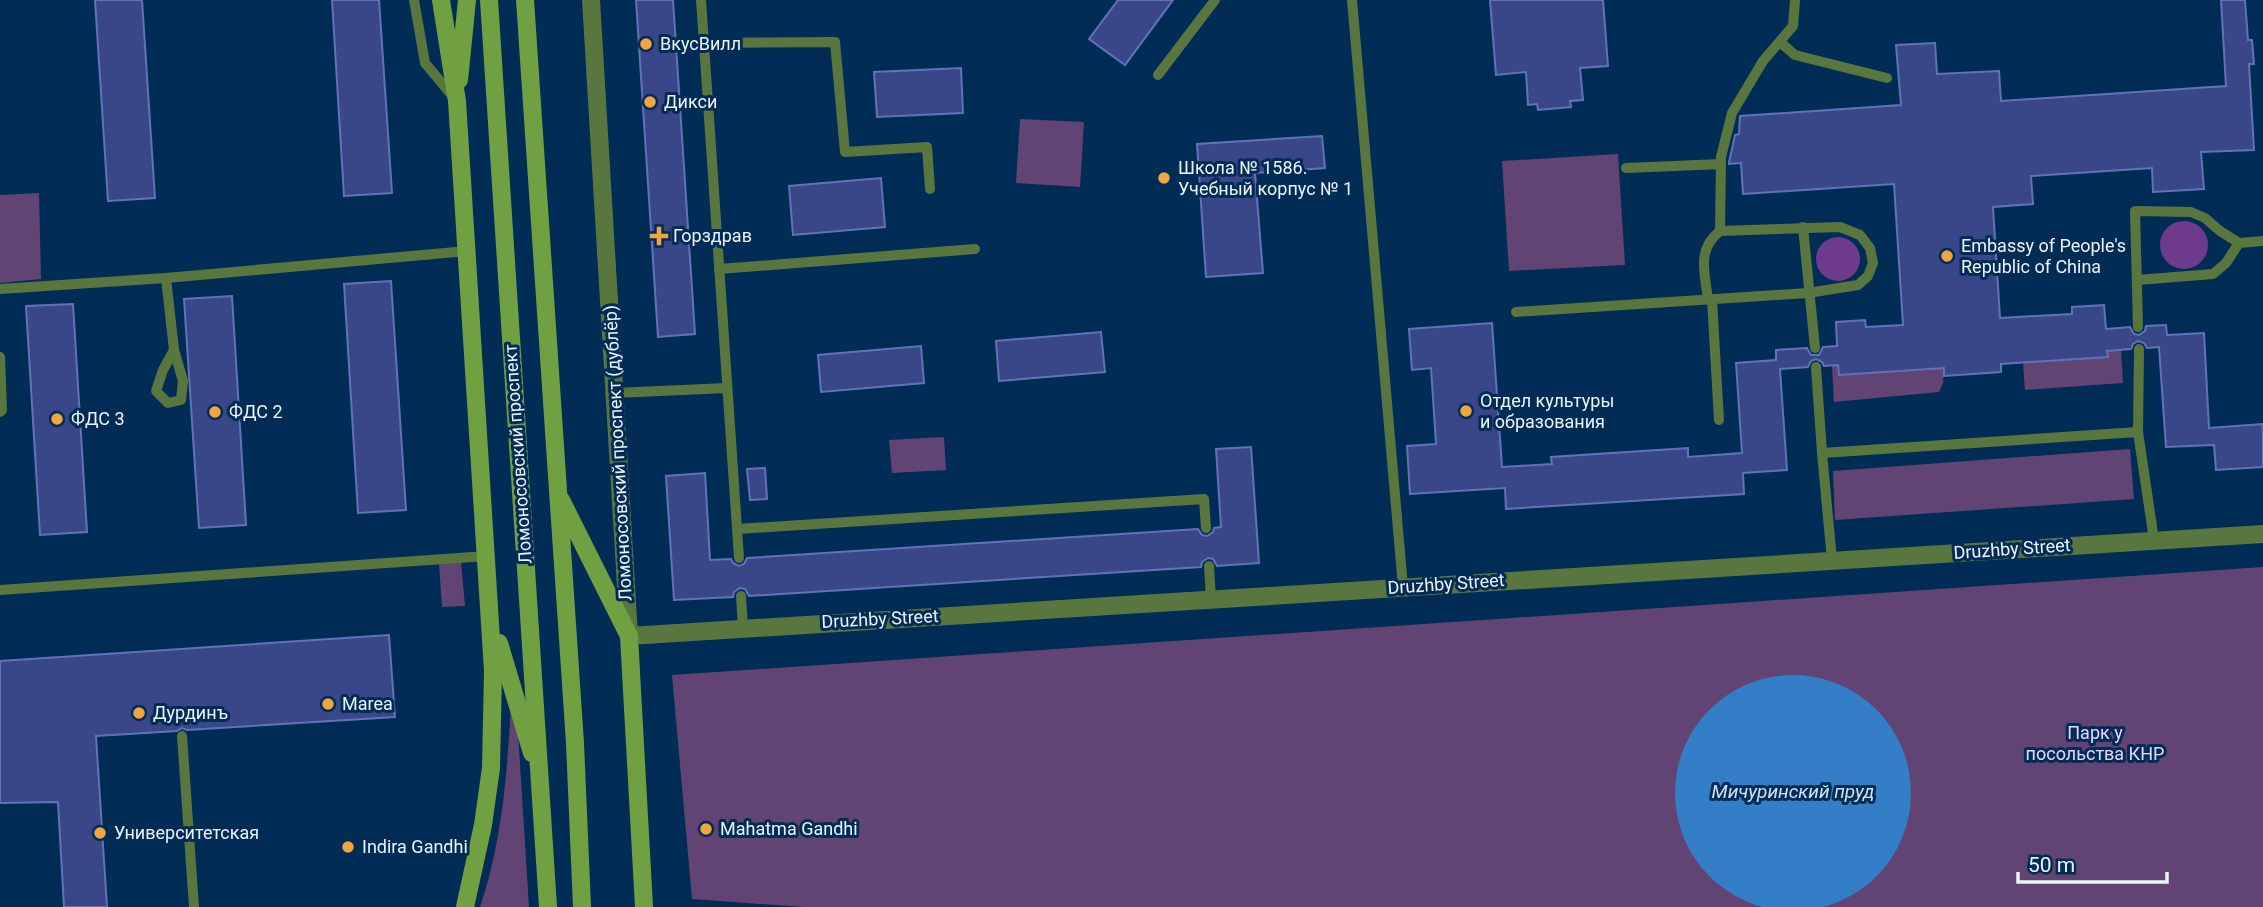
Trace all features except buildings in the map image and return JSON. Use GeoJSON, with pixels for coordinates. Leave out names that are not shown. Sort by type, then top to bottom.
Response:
{"type":"FeatureCollection","features":[{"type":"Feature","properties":{"kind":"main road"},"geometry":{"type":"LineString","coordinates":[[441,0],[457,101],[491,616],[494,708],[491,768],[484,825],[465,907]]}},
{"type":"Feature","properties":{"kind":"main road"},"geometry":{"type":"LineString","coordinates":[[457,101],[467,0]]}},
{"type":"Feature","properties":{"kind":"main road","name":"Ломоносовский проспект"},"geometry":{"type":"LineString","coordinates":[[489,0],[548,907]]}},
{"type":"Feature","properties":{"kind":"main road","name":"Ломоносовский проспект"},"geometry":{"type":"LineString","coordinates":[[525,0],[575,743],[582,907]]}},
{"type":"Feature","properties":{"kind":"main road"},"geometry":{"type":"LineString","coordinates":[[557,494],[629,636]]}},
{"type":"Feature","properties":{"kind":"main road"},"geometry":{"type":"LineString","coordinates":[[491,616],[541,787]]}},
{"type":"Feature","properties":{"kind":"main road","name":"Ломоносовский проспект (дублёр)"},"geometry":{"type":"LineString","coordinates":[[629,636],[644,907]]}},
{"type":"Feature","properties":{"kind":"street","name":"Ломоносовский проспект (дублёр)"},"geometry":{"type":"LineString","coordinates":[[592,0],[629,636]]}},
{"type":"Feature","properties":{"kind":"street","name":"Druzhby Street"},"geometry":{"type":"LineString","coordinates":[[629,636],[2263,534]]}},
{"type":"Feature","properties":{"kind":"lane"},"geometry":{"type":"LineString","coordinates":[[414,0],[425,63],[457,101]]}},
{"type":"Feature","properties":{"kind":"lane"},"geometry":{"type":"LineString","coordinates":[[701,0],[738,558]]}},
{"type":"Feature","properties":{"kind":"lane"},"geometry":{"type":"LineString","coordinates":[[1158,75],[1215,0]]}},
{"type":"Feature","properties":{"kind":"lane"},"geometry":{"type":"LineString","coordinates":[[1352,0],[1403,587]]}},
{"type":"Feature","properties":{"kind":"lane"},"geometry":{"type":"LineString","coordinates":[[1720,231],[1721,164],[1732,113],[1763,61],[1793,26],[1795,0]]}},
{"type":"Feature","properties":{"kind":"lane"},"geometry":{"type":"LineString","coordinates":[[704,43],[835,42],[845,152],[927,147],[930,190]]}},
{"type":"Feature","properties":{"kind":"lane"},"geometry":{"type":"LineString","coordinates":[[1780,42],[1795,55],[1887,78]]}},
{"type":"Feature","properties":{"kind":"lane"},"geometry":{"type":"LineString","coordinates":[[1626,168],[1721,164]]}},
{"type":"Feature","properties":{"kind":"lane"},"geometry":{"type":"LineString","coordinates":[[2138,327],[2135,212],[2191,212],[2205,218],[2239,243],[2263,241]]}},
{"type":"Feature","properties":{"kind":"lane"},"geometry":{"type":"LineString","coordinates":[[1803,227],[1815,348]]}},
{"type":"Feature","properties":{"kind":"lane"},"geometry":{"type":"LineString","coordinates":[[1516,312],[1710,300],[1808,293],[1858,285],[1868,276],[1873,263],[1870,248],[1860,234],[1840,227],[1803,227],[1720,231],[1709,240],[1703,253],[1710,300],[1719,419]]}},
{"type":"Feature","properties":{"kind":"lane"},"geometry":{"type":"LineString","coordinates":[[2137,280],[2213,274],[2239,243]]}},
{"type":"Feature","properties":{"kind":"lane"},"geometry":{"type":"LineString","coordinates":[[719,270],[975,249]]}},
{"type":"Feature","properties":{"kind":"lane"},"geometry":{"type":"LineString","coordinates":[[0,289],[166,278],[467,251]]}},
{"type":"Feature","properties":{"kind":"lane"},"geometry":{"type":"LineString","coordinates":[[166,278],[174,350]]}},
{"type":"Feature","properties":{"kind":"lane"},"geometry":{"type":"LineString","coordinates":[[2139,349],[2137,432],[2154,540]]}},
{"type":"Feature","properties":{"kind":"lane"},"geometry":{"type":"LineString","coordinates":[[0,357],[0,412]]}},
{"type":"Feature","properties":{"kind":"lane"},"geometry":{"type":"LineString","coordinates":[[1816,366],[1832,560]]}},
{"type":"Feature","properties":{"kind":"lane"},"geometry":{"type":"LineString","coordinates":[[615,393],[727,388]]}},
{"type":"Feature","properties":{"kind":"lane"},"geometry":{"type":"LineString","coordinates":[[1822,453],[2137,432]]}},
{"type":"Feature","properties":{"kind":"lane"},"geometry":{"type":"LineString","coordinates":[[737,529],[1204,499],[1206,528]]}},
{"type":"Feature","properties":{"kind":"lane"},"geometry":{"type":"LineString","coordinates":[[0,590],[487,556]]}},
{"type":"Feature","properties":{"kind":"lane"},"geometry":{"type":"LineString","coordinates":[[1209,566],[1211,599]]}},
{"type":"Feature","properties":{"kind":"lane"},"geometry":{"type":"LineString","coordinates":[[741,596],[743,628]]}},
{"type":"Feature","properties":{"kind":"lane"},"geometry":{"type":"LineString","coordinates":[[182,736],[194,907]]}},
{"type":"Feature","properties":{"kind":"green space"},"geometry":{"type":"Polygon","coordinates":[[[1020,119],[1084,122],[1080,187],[1016,183],[1020,119]]]}},
{"type":"Feature","properties":{"kind":"green space"},"geometry":{"type":"Polygon","coordinates":[[[1618,154],[1625,265],[1509,271],[1502,161],[1618,154]]]}},
{"type":"Feature","properties":{"kind":"green space"},"geometry":{"type":"Polygon","coordinates":[[[39,193],[41,279],[0,283],[0,195],[39,193]]]}},
{"type":"Feature","properties":{"kind":"green space"},"geometry":{"type":"Polygon","coordinates":[[[2121,350],[2123,383],[2025,390],[2023,363],[2107,357],[2107,351],[2121,350]]]}},
{"type":"Feature","properties":{"kind":"green space"},"geometry":{"type":"Polygon","coordinates":[[[1832,366],[1944,368],[1943,383],[1939,392],[1834,402],[1832,366]]]}},
{"type":"Feature","properties":{"kind":"green space"},"geometry":{"type":"Polygon","coordinates":[[[944,437],[946,470],[892,473],[889,440],[944,437]]]}},
{"type":"Feature","properties":{"kind":"green space"},"geometry":{"type":"Polygon","coordinates":[[[2130,449],[2134,499],[1835,520],[1833,471],[2130,449]]]}},
{"type":"Feature","properties":{"kind":"green space"},"geometry":{"type":"Polygon","coordinates":[[[461,562],[465,606],[442,607],[439,564],[461,562]]]}},
{"type":"Feature","properties":{"kind":"green space","name":"Парк у посольства КНР"},"geometry":{"type":"Polygon","coordinates":[[[2263,567],[2263,907],[804,907],[692,899],[672,675],[2263,567]]]}},
{"type":"Feature","properties":{"kind":"green space"},"geometry":{"type":"Polygon","coordinates":[[[511,706],[517,716],[529,907],[480,907],[498,833],[511,706]]]}},
{"type":"Feature","properties":{"kind":"shaded area"},"geometry":{"type":"Polygon","coordinates":[[[2184,221],[2201,228],[2208,245],[2201,262],[2184,269],[2167,262],[2160,245],[2167,228],[2184,221]]]}},
{"type":"Feature","properties":{"kind":"shaded area"},"geometry":{"type":"Polygon","coordinates":[[[1838,237],[1854,243],[1860,259],[1854,275],[1838,281],[1822,275],[1816,259],[1822,243],[1838,237]]]}},
{"type":"Feature","properties":{"kind":"water","name":"Мичуринский пруд"},"geometry":{"type":"Polygon","coordinates":[[[1793,675],[1816,677],[1849,689],[1868,702],[1884,718],[1897,737],[1906,759],[1911,793],[1909,816],[1897,849],[1884,868],[1868,884],[1849,897],[1827,906],[1793,911],[1770,909],[1737,897],[1718,884],[1702,868],[1689,849],[1680,827],[1675,793],[1677,770],[1689,737],[1702,718],[1718,702],[1737,689],[1759,680],[1793,675]]]}},
{"type":"Feature","properties":{"kind":"place","name":"ВкусВилл"},"geometry":{"type":"Point","coordinates":[646,44]}},
{"type":"Feature","properties":{"kind":"place","name":"Дикси"},"geometry":{"type":"Point","coordinates":[650,102]}},
{"type":"Feature","properties":{"kind":"place","name":"Школа № 1586. Учебный корпус № 1"},"geometry":{"type":"Point","coordinates":[1164,178]}},
{"type":"Feature","properties":{"kind":"place","name":"Горздрав"},"geometry":{"type":"Point","coordinates":[659,236]}},
{"type":"Feature","properties":{"kind":"place","name":"Embassy of People's Republic of China"},"geometry":{"type":"Point","coordinates":[1947,256]}},
{"type":"Feature","properties":{"kind":"place","name":"Отдел культуры и образования"},"geometry":{"type":"Point","coordinates":[1466,411]}},
{"type":"Feature","properties":{"kind":"place","name":"ФДС 2"},"geometry":{"type":"Point","coordinates":[215,412]}},
{"type":"Feature","properties":{"kind":"place","name":"ФДС 3"},"geometry":{"type":"Point","coordinates":[57,419]}},
{"type":"Feature","properties":{"kind":"place","name":"Marea"},"geometry":{"type":"Point","coordinates":[328,704]}},
{"type":"Feature","properties":{"kind":"place","name":"Дурдинъ"},"geometry":{"type":"Point","coordinates":[139,713]}},
{"type":"Feature","properties":{"kind":"place","name":"Mahatma Gandhi"},"geometry":{"type":"Point","coordinates":[706,829]}},
{"type":"Feature","properties":{"kind":"place","name":"Университетская"},"geometry":{"type":"Point","coordinates":[100,833]}},
{"type":"Feature","properties":{"kind":"place","name":"Indira Gandhi"},"geometry":{"type":"Point","coordinates":[348,847]}}]}
